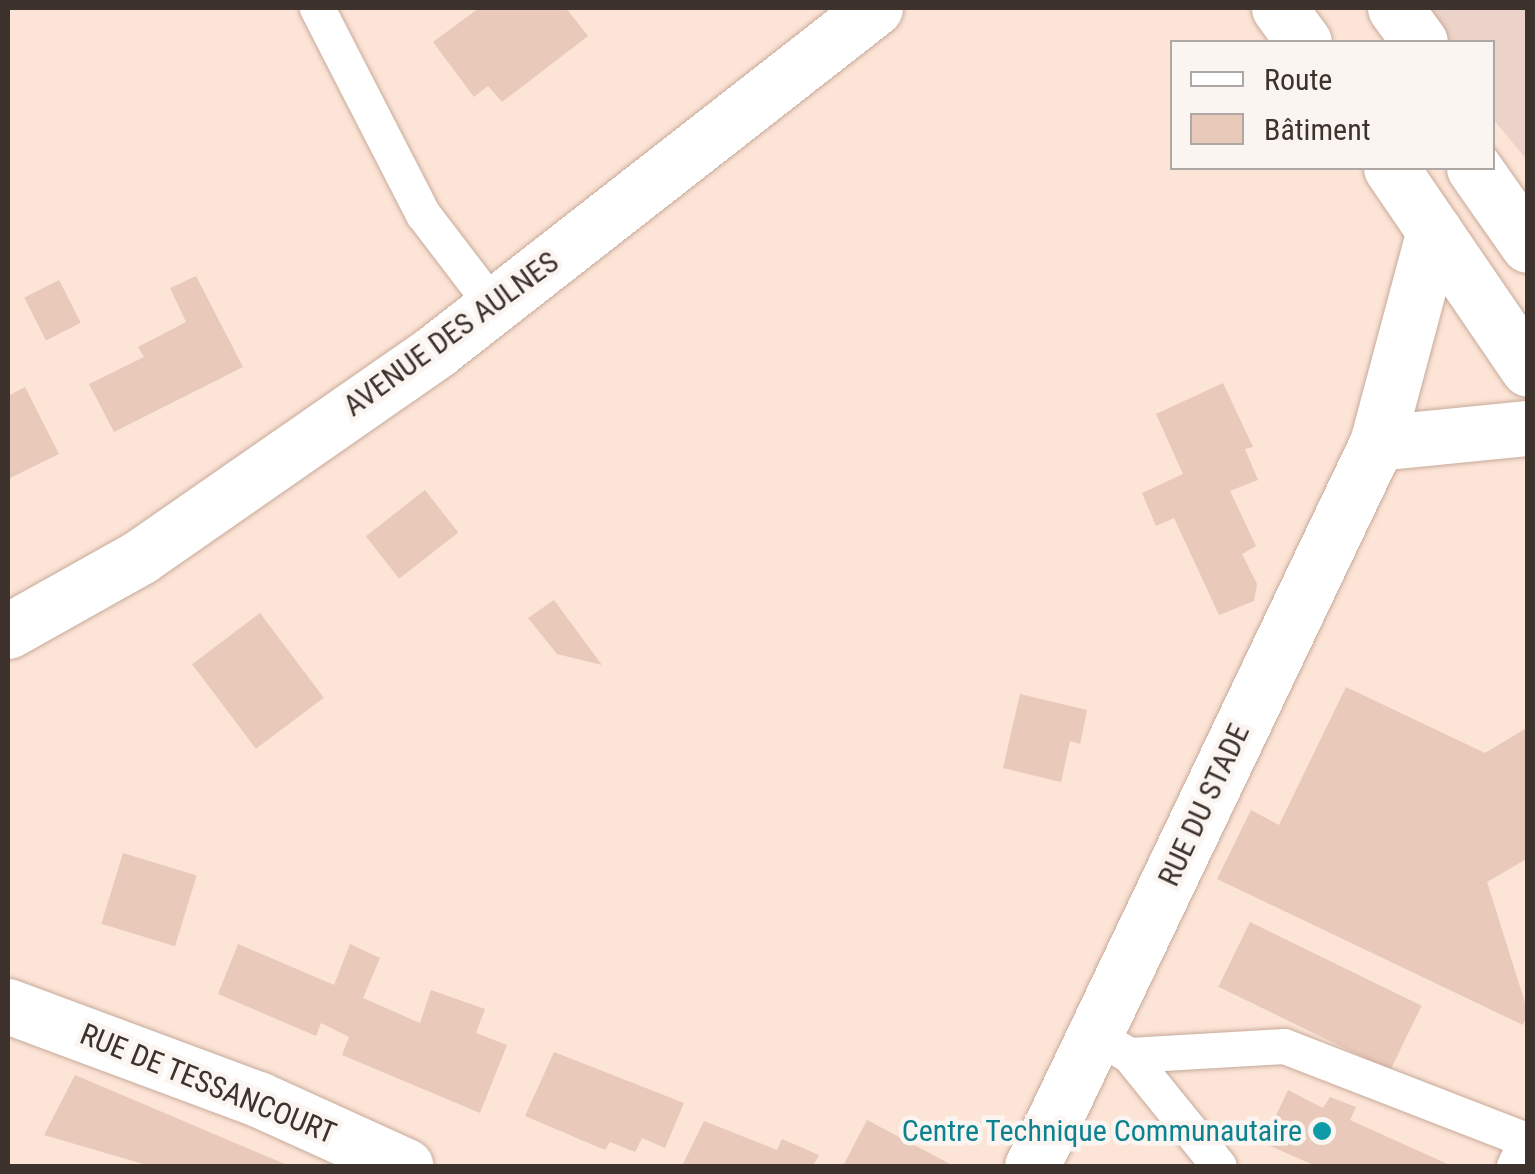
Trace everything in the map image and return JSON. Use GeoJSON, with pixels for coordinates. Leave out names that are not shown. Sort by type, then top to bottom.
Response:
{"type":"FeatureCollection","features":[{"type":"Feature","properties":{"kind":"main road","name":"AVENUE DES AULNES"},"geometry":{"type":"LineString","coordinates":[[8,632],[140,557],[436,351],[875,8]]}},
{"type":"Feature","properties":{"kind":"main road"},"geometry":{"type":"LineString","coordinates":[[1279,8],[1303,40]]}},
{"type":"Feature","properties":{"kind":"main road"},"geometry":{"type":"LineString","coordinates":[[1364,8],[1387,40]]}},
{"type":"Feature","properties":{"kind":"main road"},"geometry":{"type":"LineString","coordinates":[[1395,8],[1419,40]]}},
{"type":"Feature","properties":{"kind":"main road"},"geometry":{"type":"LineString","coordinates":[[1495,150],[1528,196]]}},
{"type":"Feature","properties":{"kind":"main road"},"geometry":{"type":"LineString","coordinates":[[1392,170],[1528,370]]}},
{"type":"Feature","properties":{"kind":"main road"},"geometry":{"type":"LineString","coordinates":[[1475,170],[1528,246]]}},
{"type":"Feature","properties":{"kind":"main road","name":"RUE DU STADE"},"geometry":{"type":"LineString","coordinates":[[1032,1166],[1112,1045],[1377,443],[1434,230]]}},
{"type":"Feature","properties":{"kind":"main road"},"geometry":{"type":"LineString","coordinates":[[1377,443],[1528,428]]}},
{"type":"Feature","properties":{"kind":"main road","name":"RUE DE TESSANCOURT"},"geometry":{"type":"LineString","coordinates":[[8,1006],[258,1099],[406,1166]]}},
{"type":"Feature","properties":{"kind":"lane"},"geometry":{"type":"LineString","coordinates":[[317,8],[423,214],[494,306]]}},
{"type":"Feature","properties":{"kind":"lane"},"geometry":{"type":"LineString","coordinates":[[1112,1045],[1218,1166]]}},
{"type":"Feature","properties":{"kind":"lane"},"geometry":{"type":"LineString","coordinates":[[1112,1045],[1284,1046],[1526,1140],[1514,1166]]}},
{"type":"Feature","properties":{"kind":"shaded area"},"geometry":{"type":"Polygon","coordinates":[[[1398,8],[1527,8],[1527,160],[1495,121],[1495,40],[1426,40],[1398,8]]]}},
{"type":"Feature","properties":{"kind":"building"},"geometry":{"type":"Polygon","coordinates":[[[479,8],[566,8],[588,36],[502,102],[488,86],[474,97],[433,42],[479,8]]]}},
{"type":"Feature","properties":{"kind":"building"},"geometry":{"type":"Polygon","coordinates":[[[196,276],[243,367],[114,432],[89,384],[144,357],[138,347],[186,322],[170,288],[196,276]]]}},
{"type":"Feature","properties":{"kind":"building"},"geometry":{"type":"Polygon","coordinates":[[[59,280],[81,323],[46,340],[24,298],[59,280]]]}},
{"type":"Feature","properties":{"kind":"building"},"geometry":{"type":"Polygon","coordinates":[[[1223,383],[1253,447],[1245,449],[1258,480],[1230,491],[1256,546],[1242,554],[1257,584],[1254,601],[1219,615],[1174,518],[1156,526],[1142,493],[1183,474],[1156,414],[1223,383]]]}},
{"type":"Feature","properties":{"kind":"building"},"geometry":{"type":"Polygon","coordinates":[[[25,387],[59,454],[8,479],[8,396],[25,387]]]}},
{"type":"Feature","properties":{"kind":"building"},"geometry":{"type":"Polygon","coordinates":[[[425,490],[458,533],[399,579],[366,536],[425,490]]]}},
{"type":"Feature","properties":{"kind":"building"},"geometry":{"type":"Polygon","coordinates":[[[554,600],[602,665],[557,654],[528,618],[554,600]]]}},
{"type":"Feature","properties":{"kind":"building"},"geometry":{"type":"Polygon","coordinates":[[[260,613],[324,698],[256,749],[192,664],[260,613]]]}},
{"type":"Feature","properties":{"kind":"building"},"geometry":{"type":"Polygon","coordinates":[[[1346,687],[1485,753],[1528,727],[1528,858],[1487,882],[1528,1012],[1523,1025],[1217,879],[1251,810],[1279,825],[1346,687]]]}},
{"type":"Feature","properties":{"kind":"building"},"geometry":{"type":"Polygon","coordinates":[[[1020,694],[1087,710],[1080,744],[1070,741],[1061,782],[1003,768],[1020,694]]]}},
{"type":"Feature","properties":{"kind":"building"},"geometry":{"type":"Polygon","coordinates":[[[123,853],[197,876],[175,946],[101,924],[123,853]]]}},
{"type":"Feature","properties":{"kind":"building"},"geometry":{"type":"Polygon","coordinates":[[[1250,922],[1422,1006],[1390,1070],[1218,987],[1250,922]]]}},
{"type":"Feature","properties":{"kind":"building"},"geometry":{"type":"Polygon","coordinates":[[[238,944],[334,985],[350,944],[380,958],[363,998],[420,1023],[431,990],[485,1009],[476,1033],[507,1045],[480,1113],[342,1055],[349,1037],[321,1023],[316,1036],[218,994],[238,944]]]}},
{"type":"Feature","properties":{"kind":"building"},"geometry":{"type":"Polygon","coordinates":[[[554,1052],[684,1103],[665,1148],[642,1138],[635,1152],[610,1142],[605,1150],[525,1116],[554,1052]]]}},
{"type":"Feature","properties":{"kind":"building"},"geometry":{"type":"Polygon","coordinates":[[[75,1075],[290,1166],[150,1166],[44,1135],[75,1075]]]}},
{"type":"Feature","properties":{"kind":"building","name":"Centre Technique Communautaire"},"geometry":{"type":"Polygon","coordinates":[[[1288,1090],[1323,1108],[1330,1097],[1356,1107],[1350,1120],[1452,1166],[1316,1166],[1263,1143],[1288,1090]]]}},
{"type":"Feature","properties":{"kind":"building"},"geometry":{"type":"Polygon","coordinates":[[[867,1120],[950,1164],[843,1166],[867,1120]]]}},
{"type":"Feature","properties":{"kind":"building"},"geometry":{"type":"Polygon","coordinates":[[[704,1121],[777,1150],[782,1139],[819,1155],[813,1166],[682,1166],[704,1121]]]}},
{"type":"Feature","properties":{"kind":"place","name":"Centre Technique Communautaire"},"geometry":{"type":"Point","coordinates":[1322,1131]}}]}
